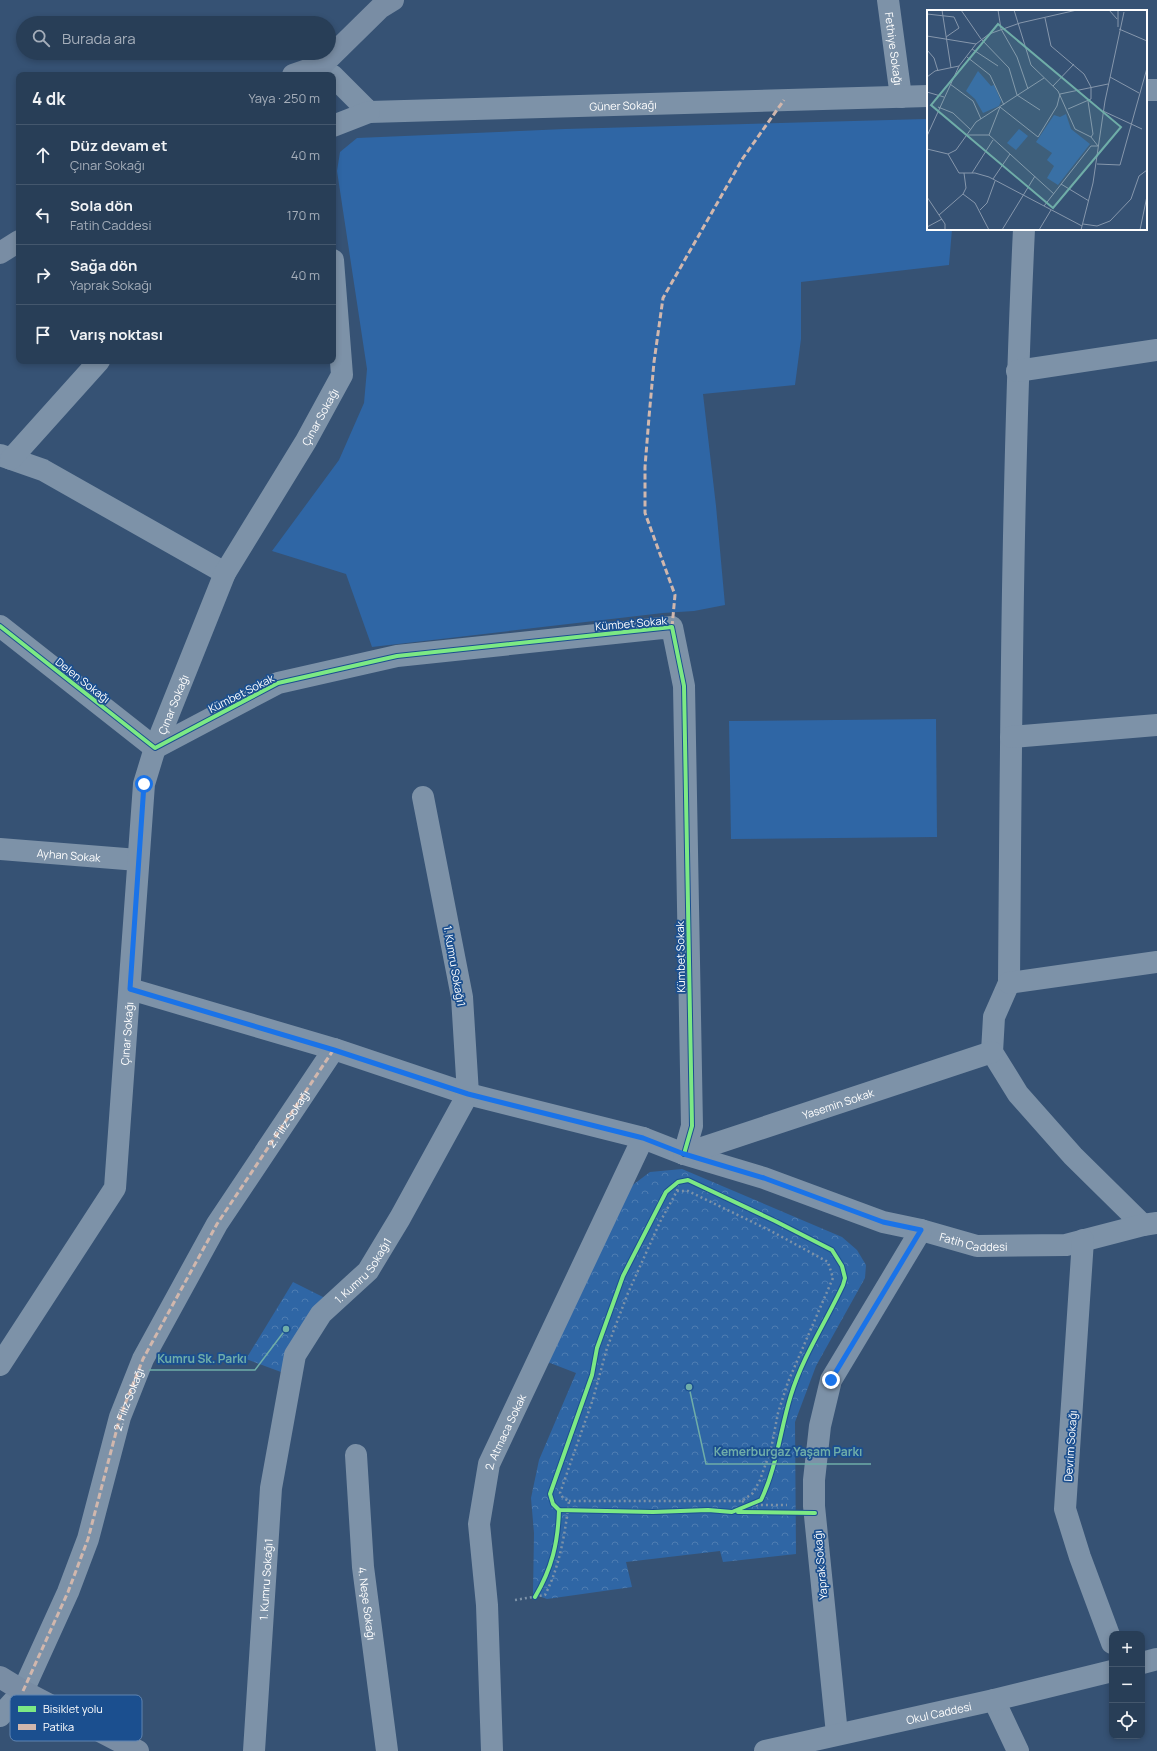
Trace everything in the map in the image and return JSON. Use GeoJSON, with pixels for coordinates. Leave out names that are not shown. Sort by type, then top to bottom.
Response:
{"type":"FeatureCollection","features":[{"type":"Feature","properties":{"kind":"street"},"geometry":{"type":"LineString","coordinates":[[328,72],[380,8],[393,0]]}},
{"type":"Feature","properties":{"kind":"street","name":"Fethiye Sokağı"},"geometry":{"type":"LineString","coordinates":[[888,0],[901,97]]}},
{"type":"Feature","properties":{"kind":"street"},"geometry":{"type":"LineString","coordinates":[[336,81],[369,112]]}},
{"type":"Feature","properties":{"kind":"street","name":"Güner Sokağı"},"geometry":{"type":"LineString","coordinates":[[336,125],[369,112],[927,96]]}},
{"type":"Feature","properties":{"kind":"street"},"geometry":{"type":"LineString","coordinates":[[1024,230],[1017,371],[1011,737],[1009,983],[994,1017],[992,1052],[1018,1094],[1073,1156],[1150,1224]]}},
{"type":"Feature","properties":{"kind":"street"},"geometry":{"type":"LineString","coordinates":[[0,253],[16,243]]}},
{"type":"Feature","properties":{"kind":"street","name":"Çınar Sokağı"},"geometry":{"type":"LineString","coordinates":[[0,1365],[116,1188],[144,784],[155,748],[225,573],[306,441],[342,375],[336,298]]}},
{"type":"Feature","properties":{"kind":"street"},"geometry":{"type":"LineString","coordinates":[[1017,371],[1157,350]]}},
{"type":"Feature","properties":{"kind":"street"},"geometry":{"type":"LineString","coordinates":[[96,364],[5,457],[43,470],[225,573]]}},
{"type":"Feature","properties":{"kind":"street","name":"Delen Sokağı"},"geometry":{"type":"LineString","coordinates":[[0,626],[155,748]]}},
{"type":"Feature","properties":{"kind":"street","name":"Kümbet Sokak"},"geometry":{"type":"LineString","coordinates":[[155,748],[278,683],[397,656],[672,627],[684,694],[692,1126],[684,1154]]}},
{"type":"Feature","properties":{"kind":"street"},"geometry":{"type":"LineString","coordinates":[[1011,737],[1157,725]]}},
{"type":"Feature","properties":{"kind":"street","name":"1. Kumru Sokağı1"},"geometry":{"type":"LineString","coordinates":[[254,1751],[271,1488],[295,1355],[321,1314],[368,1271],[400,1218],[468,1094],[462,997],[423,797]]}},
{"type":"Feature","properties":{"kind":"street","name":"Ayhan Sokak"},"geometry":{"type":"LineString","coordinates":[[0,849],[138,860]]}},
{"type":"Feature","properties":{"kind":"street"},"geometry":{"type":"LineString","coordinates":[[1009,983],[1157,962]]}},
{"type":"Feature","properties":{"kind":"street","name":"Fatih Caddesi"},"geometry":{"type":"LineString","coordinates":[[130,989],[334,1050],[468,1094],[643,1138],[684,1154],[764,1178],[883,1222],[921,1230],[977,1246],[1066,1245],[1150,1224]]}},
{"type":"Feature","properties":{"kind":"street","name":"2. Filiz Sokağı"},"geometry":{"type":"LineString","coordinates":[[19,1695],[23,1691],[68,1592],[85,1545],[120,1417],[143,1359],[217,1224],[334,1050]]}},
{"type":"Feature","properties":{"kind":"street","name":"Yasemin Sokak"},"geometry":{"type":"LineString","coordinates":[[684,1154],[992,1052]]}},
{"type":"Feature","properties":{"kind":"street","name":"2. Atmaca Sokak"},"geometry":{"type":"LineString","coordinates":[[492,1751],[487,1605],[479,1524],[489,1464],[643,1138]]}},
{"type":"Feature","properties":{"kind":"street","name":"Yaprak Sokağı"},"geometry":{"type":"LineString","coordinates":[[837,1734],[814,1506],[814,1480],[820,1426],[831,1380],[921,1230]]}},
{"type":"Feature","properties":{"kind":"street","name":"Devrim Sokağı"},"geometry":{"type":"LineString","coordinates":[[1084,1240],[1065,1509],[1080,1557],[1109,1635]]}},
{"type":"Feature","properties":{"kind":"street","name":"4. Neşe Sokağı"},"geometry":{"type":"LineString","coordinates":[[356,1455],[363,1567],[387,1751]]}},
{"type":"Feature","properties":{"kind":"street"},"geometry":{"type":"LineString","coordinates":[[1145,1662],[1157,1659]]}},
{"type":"Feature","properties":{"kind":"street","name":"Okul Caddesi"},"geometry":{"type":"LineString","coordinates":[[765,1751],[994,1700],[1109,1671]]}},
{"type":"Feature","properties":{"kind":"street"},"geometry":{"type":"LineString","coordinates":[[0,1677],[31,1695]]}},
{"type":"Feature","properties":{"kind":"street"},"geometry":{"type":"LineString","coordinates":[[994,1700],[1018,1751]]}},
{"type":"Feature","properties":{"kind":"street","name":"2. Filiz Sokağı"},"geometry":{"type":"LineString","coordinates":[[0,1716],[10,1705]]}},
{"type":"Feature","properties":{"kind":"street"},"geometry":{"type":"LineString","coordinates":[[119,1741],[138,1751]]}},
{"type":"Feature","properties":{"kind":"path"},"geometry":{"type":"LineString","coordinates":[[672,1187],[678,1182],[683,1181]]}},
{"type":"Feature","properties":{"kind":"path"},"geometry":{"type":"LineString","coordinates":[[742,1502],[753,1494],[760,1480],[771,1449],[778,1413],[788,1382],[832,1278],[828,1262],[771,1231],[688,1191],[677,1191],[660,1222],[625,1300],[607,1348],[593,1399],[560,1493],[569,1501],[742,1502],[749,1505],[814,1506]]}},
{"type":"Feature","properties":{"kind":"path"},"geometry":{"type":"LineString","coordinates":[[744,1507],[761,1500]]}},
{"type":"Feature","properties":{"kind":"path"},"geometry":{"type":"LineString","coordinates":[[487,1605],[536,1597],[545,1594],[552,1580],[561,1552],[566,1511],[569,1501]]}},
{"type":"Feature","properties":{"kind":"path"},"geometry":{"type":"LineString","coordinates":[[566,1511],[575,1510]]}},
{"type":"Feature","properties":{"kind":"path"},"geometry":{"type":"LineString","coordinates":[[536,1597],[539,1590]]}},
{"type":"Feature","properties":{"kind":"green space"},"geometry":{"type":"Polygon","coordinates":[[[926,119],[927,230],[952,230],[949,265],[801,282],[801,339],[795,385],[703,394],[716,506],[725,605],[694,611],[663,613],[372,647],[346,574],[272,551],[339,460],[364,403],[367,369],[337,171],[340,152],[357,138],[565,129],[926,119]]]}},
{"type":"Feature","properties":{"kind":"green space"},"geometry":{"type":"Polygon","coordinates":[[[936,719],[937,837],[731,839],[729,721],[936,719]]]}},
{"type":"Feature","properties":{"kind":"green space"},"geometry":{"type":"Polygon","coordinates":[[[682,1169],[842,1237],[857,1250],[866,1265],[865,1278],[816,1366],[795,1422],[796,1554],[723,1562],[720,1551],[626,1562],[632,1587],[547,1599],[533,1594],[534,1533],[531,1498],[539,1460],[576,1373],[545,1361],[630,1187],[650,1172],[682,1169]]]}},
{"type":"Feature","properties":{"kind":"green space"},"geometry":{"type":"Polygon","coordinates":[[[293,1282],[327,1299],[281,1372],[246,1359],[293,1282]]]}},
{"type":"Feature","properties":{"kind":"marked path"},"geometry":{"type":"LineString","coordinates":[[672,627],[675,595],[645,513],[645,467],[649,417],[654,362],[663,298],[743,158],[784,100]]}},
{"type":"Feature","properties":{"kind":"marked path"},"geometry":{"type":"LineString","coordinates":[[23,1691],[68,1592],[88,1539],[120,1417],[143,1359],[217,1224],[334,1049]]}},
{"type":"Feature","properties":{"kind":"cycle path"},"geometry":{"type":"LineString","coordinates":[[0,626],[155,748],[278,683],[397,656],[672,627],[684,686],[692,1126],[684,1154]]}},
{"type":"Feature","properties":{"kind":"cycle path"},"geometry":{"type":"LineString","coordinates":[[688,1180],[832,1250],[842,1266],[845,1278],[843,1285],[808,1353],[796,1381],[787,1408],[771,1475],[761,1500],[732,1512],[708,1510],[653,1512],[559,1510],[553,1504],[550,1494],[592,1375],[597,1348],[623,1276],[666,1192],[678,1182],[688,1180]]}},
{"type":"Feature","properties":{"kind":"cycle path"},"geometry":{"type":"LineString","coordinates":[[535,1597],[546,1576],[553,1555],[559,1510]]}},
{"type":"Feature","properties":{"kind":"cycle path"},"geometry":{"type":"LineString","coordinates":[[738,1512],[815,1513]]}},
{"type":"Feature","properties":{"kind":"place","name":"Kumru Sk. Parkı"},"geometry":{"type":"Point","coordinates":[286,1329]}},
{"type":"Feature","properties":{"kind":"place","name":"Kemerburgaz Yaşam Parkı"},"geometry":{"type":"Point","coordinates":[689,1387]}},
{"type":"Feature","properties":{"kind":"route"},"geometry":{"type":"LineString","coordinates":[[144,784],[130,989],[334,1050],[468,1094],[643,1138],[684,1154],[764,1178],[883,1222],[921,1230],[831,1380]]}}]}
